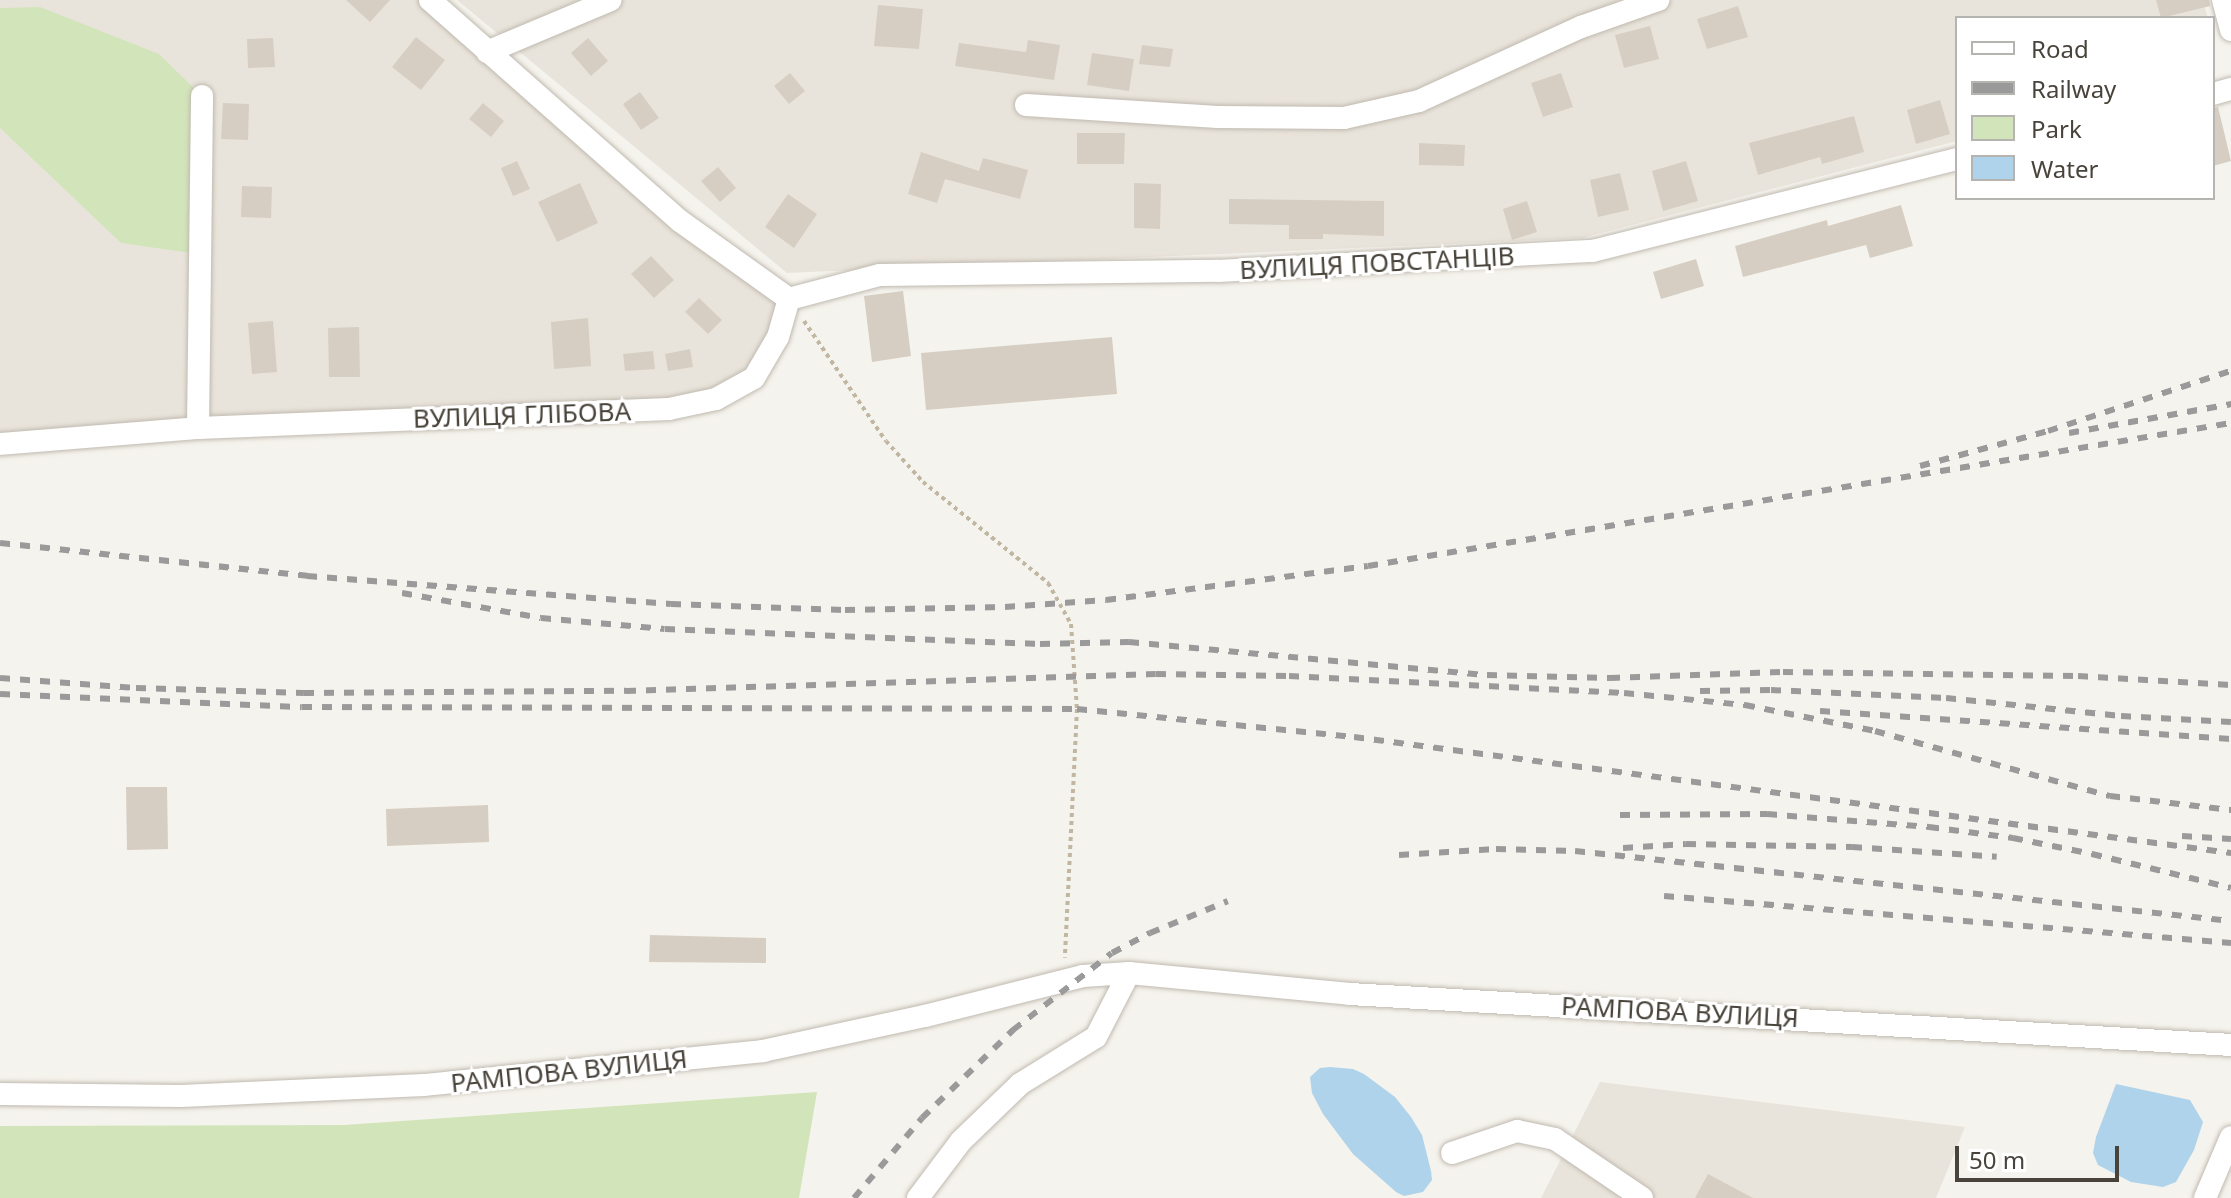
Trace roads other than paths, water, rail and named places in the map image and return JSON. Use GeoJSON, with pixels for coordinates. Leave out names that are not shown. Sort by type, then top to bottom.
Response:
{"type":"FeatureCollection","features":[{"type":"Feature","properties":{"kind":"street"},"geometry":{"type":"LineString","coordinates":[[430,0],[680,221],[789,299]]}},
{"type":"Feature","properties":{"kind":"street"},"geometry":{"type":"LineString","coordinates":[[487,52],[611,0]]}},
{"type":"Feature","properties":{"kind":"street"},"geometry":{"type":"LineString","coordinates":[[1026,105],[1218,117],[1344,118],[1419,101],[1581,27],[1658,0]]}},
{"type":"Feature","properties":{"kind":"street"},"geometry":{"type":"LineString","coordinates":[[2223,0],[2231,30]]}},
{"type":"Feature","properties":{"kind":"street"},"geometry":{"type":"LineString","coordinates":[[198,428],[202,96]]}},
{"type":"Feature","properties":{"kind":"street","name":"ВУЛИЦЯ ПОВСТАНЦІВ"},"geometry":{"type":"LineString","coordinates":[[789,299],[880,275],[1218,271],[1593,251],[1955,160]]}},
{"type":"Feature","properties":{"kind":"street","name":"ВУЛИЦЯ ГЛІБОВА"},"geometry":{"type":"LineString","coordinates":[[0,444],[198,428],[669,409],[716,399],[754,378],[778,337],[789,299]]}},
{"type":"Feature","properties":{"kind":"street"},"geometry":{"type":"LineString","coordinates":[[918,1198],[961,1141],[1020,1084],[1096,1037],[1129,973]]}},
{"type":"Feature","properties":{"kind":"street","name":"РАМПОВА ВУЛИЦЯ"},"geometry":{"type":"LineString","coordinates":[[0,1094],[181,1096],[424,1085],[763,1051],[925,1016],[1083,976],[1129,973],[1350,994],[2231,1045]]}},
{"type":"Feature","properties":{"kind":"street"},"geometry":{"type":"LineString","coordinates":[[1452,1153],[1517,1131],[1555,1139],[1642,1198]]}},
{"type":"Feature","properties":{"kind":"street"},"geometry":{"type":"LineString","coordinates":[[2205,1198],[2231,1137]]}},
{"type":"Feature","properties":{"kind":"water"},"geometry":{"type":"Polygon","coordinates":[[[1320,1068],[1353,1069],[1364,1074],[1395,1097],[1411,1117],[1422,1135],[1431,1171],[1432,1180],[1423,1192],[1404,1196],[1396,1192],[1353,1154],[1323,1114],[1312,1093],[1310,1077],[1320,1068]]]}},
{"type":"Feature","properties":{"kind":"water"},"geometry":{"type":"Polygon","coordinates":[[[2116,1084],[2190,1100],[2203,1122],[2194,1150],[2176,1182],[2163,1187],[2131,1182],[2098,1165],[2093,1153],[2096,1137],[2116,1084]]]}},
{"type":"Feature","properties":{"kind":"railway"},"geometry":{"type":"LineString","coordinates":[[1920,466],[2048,431],[2231,371]]}},
{"type":"Feature","properties":{"kind":"railway"},"geometry":{"type":"LineString","coordinates":[[2069,433],[2231,404]]}},
{"type":"Feature","properties":{"kind":"railway"},"geometry":{"type":"LineString","coordinates":[[0,543],[307,576],[671,604],[845,610],[1005,607],[1106,600],[1368,566],[2231,423]]}},
{"type":"Feature","properties":{"kind":"railway"},"geometry":{"type":"LineString","coordinates":[[402,593],[541,618],[665,629],[1040,644],[1129,642],[1487,675],[1610,678],[1783,672],[2078,676],[2231,685]]}},
{"type":"Feature","properties":{"kind":"railway"},"geometry":{"type":"LineString","coordinates":[[0,678],[136,688],[304,693],[626,691],[1156,674],[1289,676],[1624,693],[1745,705],[1875,731],[2110,796],[2231,810]]}},
{"type":"Feature","properties":{"kind":"railway"},"geometry":{"type":"LineString","coordinates":[[1700,691],[1771,690],[1946,698],[2121,716],[2231,722]]}},
{"type":"Feature","properties":{"kind":"railway"},"geometry":{"type":"LineString","coordinates":[[0,694],[302,707],[1077,709],[1354,737],[2231,853]]}},
{"type":"Feature","properties":{"kind":"railway"},"geometry":{"type":"LineString","coordinates":[[1820,711],[2231,739]]}},
{"type":"Feature","properties":{"kind":"railway"},"geometry":{"type":"LineString","coordinates":[[1620,815],[1767,814],[1929,827],[2013,838],[2231,888]]}},
{"type":"Feature","properties":{"kind":"railway"},"geometry":{"type":"LineString","coordinates":[[2182,836],[2231,839]]}},
{"type":"Feature","properties":{"kind":"railway"},"geometry":{"type":"LineString","coordinates":[[1623,848],[1686,844],[1852,847],[1997,857]]}},
{"type":"Feature","properties":{"kind":"railway"},"geometry":{"type":"LineString","coordinates":[[1399,855],[1496,849],[1575,851],[2231,921]]}},
{"type":"Feature","properties":{"kind":"railway"},"geometry":{"type":"LineString","coordinates":[[1664,896],[2231,943]]}},
{"type":"Feature","properties":{"kind":"railway"},"geometry":{"type":"LineString","coordinates":[[854,1198],[922,1118],[1013,1030],[1112,953],[1150,933],[1228,901]]}}]}
